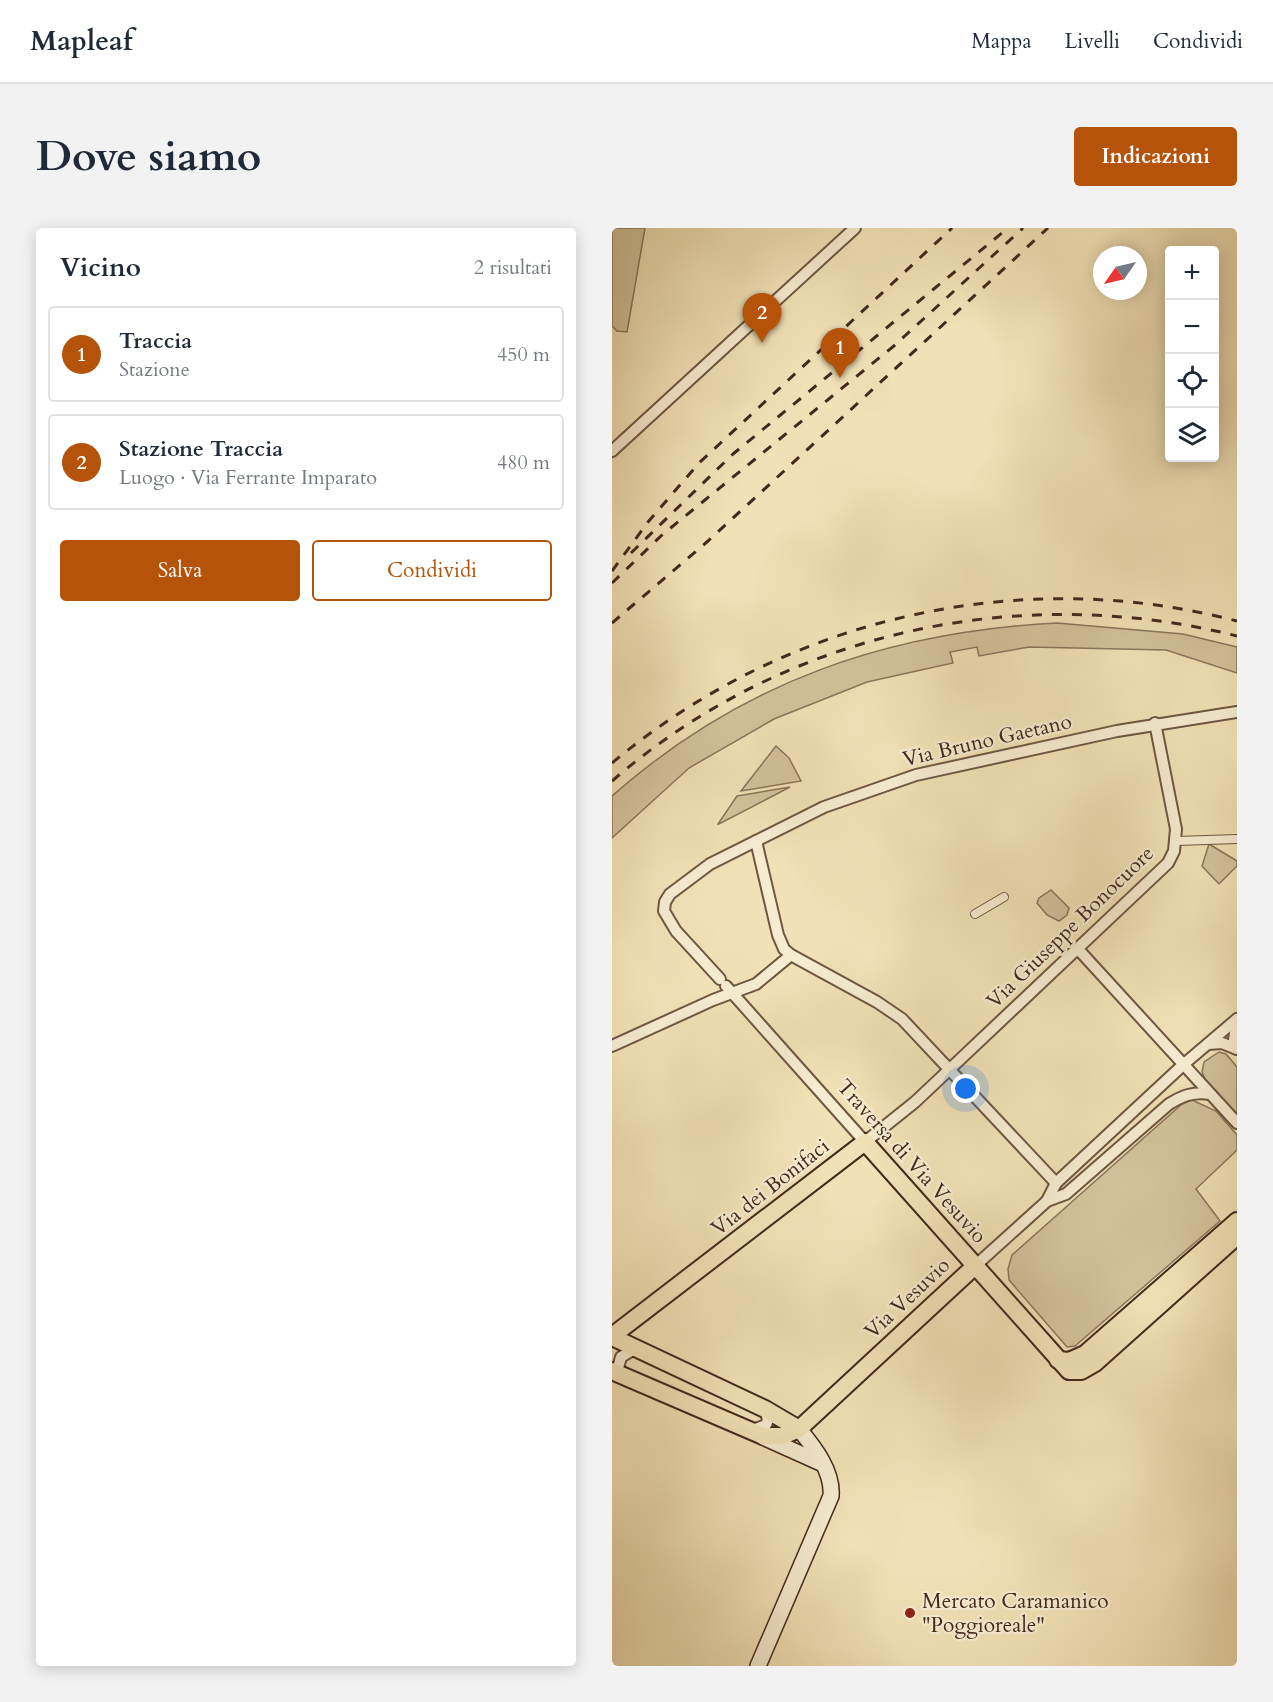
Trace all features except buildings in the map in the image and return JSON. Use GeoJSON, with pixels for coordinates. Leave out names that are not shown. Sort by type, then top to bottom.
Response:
{"type":"FeatureCollection","features":[{"type":"Feature","properties":{"kind":"main road","name":"Traversa di Via Vesuvio"},"geometry":{"type":"LineString","coordinates":[[865,1142],[1058,1360]]}},
{"type":"Feature","properties":{"kind":"main road","name":"Via dei Bonifaci"},"geometry":{"type":"LineString","coordinates":[[612,1337],[865,1142]]}},
{"type":"Feature","properties":{"kind":"main road"},"geometry":{"type":"LineString","coordinates":[[1058,1360],[1069,1361],[1085,1354],[1237,1221]]}},
{"type":"Feature","properties":{"kind":"main road"},"geometry":{"type":"LineString","coordinates":[[1058,1360],[1069,1371],[1081,1371],[1087,1368],[1237,1236]]}},
{"type":"Feature","properties":{"kind":"main road","name":"Via Vesuvio"},"geometry":{"type":"LineString","coordinates":[[799,1429],[975,1266]]}},
{"type":"Feature","properties":{"kind":"main road"},"geometry":{"type":"LineString","coordinates":[[612,1337],[765,1409],[799,1429],[823,1464],[832,1485],[831,1496],[758,1666]]}},
{"type":"Feature","properties":{"kind":"main road"},"geometry":{"type":"LineString","coordinates":[[615,1369],[823,1464]]}},
{"type":"Feature","properties":{"kind":"main road"},"geometry":{"type":"LineString","coordinates":[[756,1434],[783,1436],[799,1429]]}},
{"type":"Feature","properties":{"kind":"street"},"geometry":{"type":"LineString","coordinates":[[612,451],[855,228]]}},
{"type":"Feature","properties":{"kind":"street","name":"Via Bruno Gaetano"},"geometry":{"type":"LineString","coordinates":[[726,986],[668,920],[664,911],[665,902],[674,891],[710,864],[824,807],[916,775],[1012,752],[1155,723],[1237,712]]}},
{"type":"Feature","properties":{"kind":"street","name":"Via Giuseppe Bonocuore"},"geometry":{"type":"LineString","coordinates":[[950,1069],[1158,874],[1174,851],[1176,829],[1155,723]]}},
{"type":"Feature","properties":{"kind":"street"},"geometry":{"type":"LineString","coordinates":[[1176,842],[1237,839]]}},
{"type":"Feature","properties":{"kind":"street"},"geometry":{"type":"LineString","coordinates":[[756,841],[778,935],[790,955],[887,1008],[918,1034],[1056,1183]]}},
{"type":"Feature","properties":{"kind":"street"},"geometry":{"type":"LineString","coordinates":[[975,914],[1004,897]]}},
{"type":"Feature","properties":{"kind":"street"},"geometry":{"type":"LineString","coordinates":[[1078,949],[1237,1123]]}},
{"type":"Feature","properties":{"kind":"street"},"geometry":{"type":"LineString","coordinates":[[612,1046],[726,986],[762,981],[790,955]]}},
{"type":"Feature","properties":{"kind":"street","name":"Traversa di Via Vesuvio"},"geometry":{"type":"LineString","coordinates":[[726,986],[865,1142]]}},
{"type":"Feature","properties":{"kind":"street"},"geometry":{"type":"LineString","coordinates":[[1237,1019],[1234,1040],[1237,1049]]}},
{"type":"Feature","properties":{"kind":"street","name":"Via Vesuvio"},"geometry":{"type":"LineString","coordinates":[[975,1266],[1047,1201],[1056,1183],[1184,1064],[1237,1019]]}},
{"type":"Feature","properties":{"kind":"street"},"geometry":{"type":"LineString","coordinates":[[1208,1044],[1222,1043],[1237,1049]]}},
{"type":"Feature","properties":{"kind":"street","name":"Via dei Bonifaci"},"geometry":{"type":"LineString","coordinates":[[865,1142],[950,1069]]}},
{"type":"Feature","properties":{"kind":"street","name":"Via Vesuvio"},"geometry":{"type":"LineString","coordinates":[[1047,1201],[1066,1194],[1168,1104],[1188,1094],[1199,1092],[1210,1094]]}},
{"type":"Feature","properties":{"kind":"street"},"geometry":{"type":"LineString","coordinates":[[615,1369],[618,1368],[621,1357],[631,1351],[640,1350]]}},
{"type":"Feature","properties":{"kind":"street"},"geometry":{"type":"LineString","coordinates":[[756,1434],[768,1420],[765,1409]]}},
{"type":"Feature","properties":{"kind":"shaded area"},"geometry":{"type":"Polygon","coordinates":[[[612,228],[645,228],[627,332],[617,331],[612,326],[612,228]]]}},
{"type":"Feature","properties":{"kind":"shaded area"},"geometry":{"type":"Polygon","coordinates":[[[1057,623],[1183,634],[1237,647],[1237,673],[1166,650],[1029,647],[979,656],[977,647],[950,652],[953,663],[867,682],[774,719],[689,768],[612,838],[612,796],[661,756],[712,722],[765,694],[819,670],[876,652],[934,638],[994,628],[1057,623]]]}},
{"type":"Feature","properties":{"kind":"shaded area"},"geometry":{"type":"Polygon","coordinates":[[[776,746],[789,758],[801,781],[741,791],[776,746]]]}},
{"type":"Feature","properties":{"kind":"shaded area"},"geometry":{"type":"Polygon","coordinates":[[[790,787],[719,824],[718,824],[737,796],[790,787]]]}},
{"type":"Feature","properties":{"kind":"shaded area"},"geometry":{"type":"Polygon","coordinates":[[[1209,844],[1237,861],[1237,866],[1219,884],[1202,866],[1209,844]]]}},
{"type":"Feature","properties":{"kind":"shaded area"},"geometry":{"type":"Polygon","coordinates":[[[1051,890],[1069,908],[1067,915],[1059,921],[1047,915],[1037,903],[1039,898],[1051,890]]]}},
{"type":"Feature","properties":{"kind":"shaded area"},"geometry":{"type":"Polygon","coordinates":[[[1219,1052],[1226,1054],[1237,1067],[1237,1115],[1205,1079],[1202,1072],[1204,1062],[1219,1052]]]}},
{"type":"Feature","properties":{"kind":"shaded area"},"geometry":{"type":"Polygon","coordinates":[[[1192,1100],[1216,1111],[1237,1135],[1237,1150],[1196,1189],[1220,1221],[1075,1346],[1067,1347],[1009,1280],[1008,1269],[1012,1255],[1182,1104],[1192,1100]]]}},
{"type":"Feature","properties":{"kind":"railway"},"geometry":{"type":"LineString","coordinates":[[612,571],[648,522],[699,463],[952,228]]}},
{"type":"Feature","properties":{"kind":"railway"},"geometry":{"type":"LineString","coordinates":[[631,553],[733,454],[1008,228]]}},
{"type":"Feature","properties":{"kind":"railway"},"geometry":{"type":"LineString","coordinates":[[612,583],[662,535],[895,345],[1023,228]]}},
{"type":"Feature","properties":{"kind":"railway"},"geometry":{"type":"LineString","coordinates":[[612,623],[708,541],[1048,228]]}},
{"type":"Feature","properties":{"kind":"railway"},"geometry":{"type":"LineString","coordinates":[[612,763],[680,713],[752,672],[828,639],[907,616],[989,603],[1071,599],[1154,605],[1237,621]]}},
{"type":"Feature","properties":{"kind":"railway"},"geometry":{"type":"LineString","coordinates":[[612,781],[679,730],[751,688],[828,655],[907,632],[988,618],[1071,614],[1154,620],[1237,636]]}},
{"type":"Feature","properties":{"kind":"place","name":"Stazione Traccia"},"geometry":{"type":"Point","coordinates":[762,343]}},
{"type":"Feature","properties":{"kind":"place","name":"Traccia"},"geometry":{"type":"Point","coordinates":[840,378]}},
{"type":"Feature","properties":{"kind":"place","name":"Mercato Caramanico \"Poggioreale\""},"geometry":{"type":"Point","coordinates":[910,1613]}}]}
